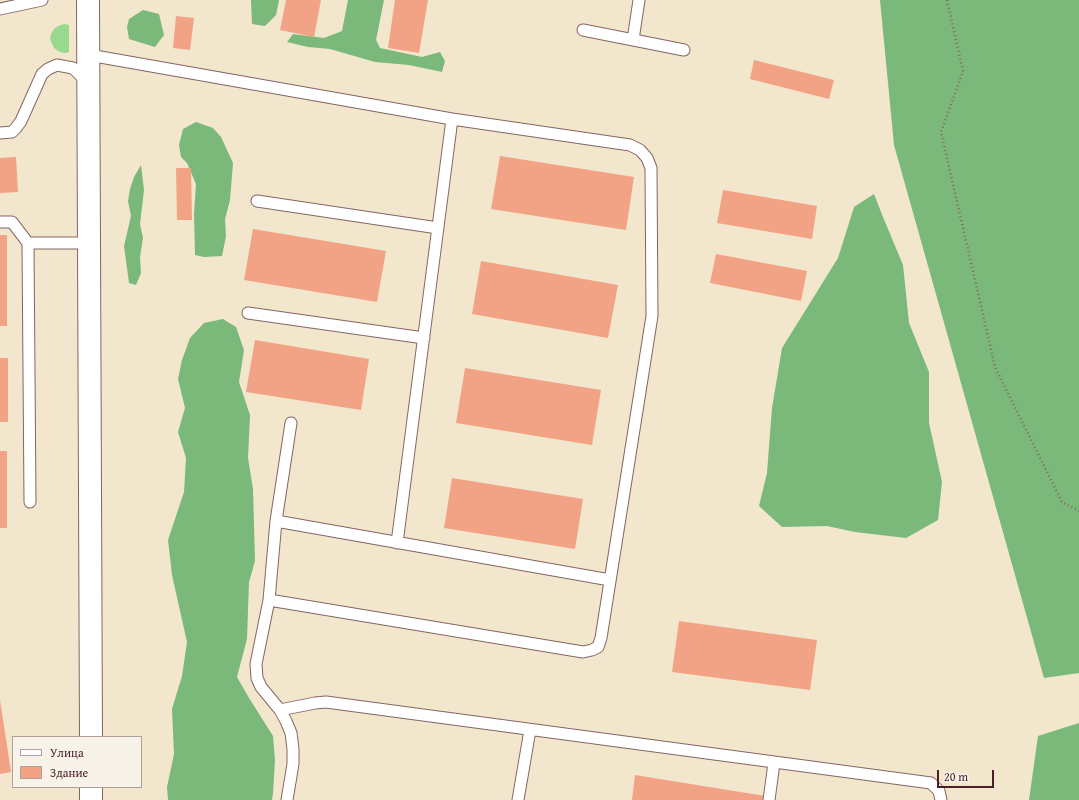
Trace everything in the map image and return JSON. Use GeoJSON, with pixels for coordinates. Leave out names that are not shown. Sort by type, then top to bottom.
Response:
{"type":"FeatureCollection","features":[{"type":"Feature","properties":{"kind":"street"},"geometry":{"type":"LineString","coordinates":[[88,0],[91,736]]}},
{"type":"Feature","properties":{"kind":"street"},"geometry":{"type":"LineString","coordinates":[[91,788],[91,800]]}},
{"type":"Feature","properties":{"kind":"lane"},"geometry":{"type":"LineString","coordinates":[[0,9],[42,0]]}},
{"type":"Feature","properties":{"kind":"lane"},"geometry":{"type":"LineString","coordinates":[[633,40],[639,0]]}},
{"type":"Feature","properties":{"kind":"lane"},"geometry":{"type":"LineString","coordinates":[[583,30],[684,50]]}},
{"type":"Feature","properties":{"kind":"lane"},"geometry":{"type":"LineString","coordinates":[[89,55],[452,119],[630,145],[640,150],[647,158],[651,168],[652,316],[601,638],[598,647],[583,652],[269,600]]}},
{"type":"Feature","properties":{"kind":"lane"},"geometry":{"type":"LineString","coordinates":[[0,134],[12,132],[16,128],[21,121],[42,74],[48,69],[57,65],[73,68],[89,83]]}},
{"type":"Feature","properties":{"kind":"lane"},"geometry":{"type":"LineString","coordinates":[[397,542],[452,119]]}},
{"type":"Feature","properties":{"kind":"lane"},"geometry":{"type":"LineString","coordinates":[[257,201],[438,228]]}},
{"type":"Feature","properties":{"kind":"lane"},"geometry":{"type":"LineString","coordinates":[[0,222],[12,222],[28,243],[30,502]]}},
{"type":"Feature","properties":{"kind":"lane"},"geometry":{"type":"LineString","coordinates":[[28,243],[89,243]]}},
{"type":"Feature","properties":{"kind":"lane"},"geometry":{"type":"LineString","coordinates":[[248,313],[424,338]]}},
{"type":"Feature","properties":{"kind":"lane"},"geometry":{"type":"LineString","coordinates":[[287,800],[293,764],[291,734],[280,710],[261,687],[257,678],[256,664],[269,600],[276,522],[291,423]]}},
{"type":"Feature","properties":{"kind":"lane"},"geometry":{"type":"LineString","coordinates":[[276,522],[610,580]]}},
{"type":"Feature","properties":{"kind":"lane"},"geometry":{"type":"LineString","coordinates":[[280,710],[326,702],[774,762],[931,784],[939,790],[941,800]]}},
{"type":"Feature","properties":{"kind":"lane"},"geometry":{"type":"LineString","coordinates":[[518,800],[530,730]]}},
{"type":"Feature","properties":{"kind":"lane"},"geometry":{"type":"LineString","coordinates":[[769,800],[774,762]]}},
{"type":"Feature","properties":{"kind":"path"},"geometry":{"type":"LineString","coordinates":[[947,0],[963,71],[941,132],[995,367],[1062,502],[1079,511]]}},
{"type":"Feature","properties":{"kind":"green space"},"geometry":{"type":"Polygon","coordinates":[[[251,0],[279,0],[276,15],[265,26],[252,24],[251,0]]]}},
{"type":"Feature","properties":{"kind":"green space"},"geometry":{"type":"Polygon","coordinates":[[[348,0],[384,0],[376,40],[380,48],[422,57],[440,52],[445,61],[442,72],[409,65],[375,62],[330,49],[308,47],[287,42],[293,34],[324,38],[342,31],[348,0]]]}},
{"type":"Feature","properties":{"kind":"green space"},"geometry":{"type":"Polygon","coordinates":[[[880,0],[1079,0],[1079,673],[1044,678],[894,145],[880,0]]]}},
{"type":"Feature","properties":{"kind":"green space"},"geometry":{"type":"Polygon","coordinates":[[[143,10],[159,14],[164,35],[155,47],[129,39],[127,27],[129,19],[143,10]]]}},
{"type":"Feature","properties":{"kind":"green space"},"geometry":{"type":"Polygon","coordinates":[[[64,24],[69,25],[69,52],[65,53],[54,48],[50,39],[54,29],[64,24]]]}},
{"type":"Feature","properties":{"kind":"green space"},"geometry":{"type":"Polygon","coordinates":[[[196,122],[213,128],[221,137],[233,163],[230,200],[225,219],[226,236],[222,256],[204,257],[195,255],[194,214],[196,184],[187,163],[181,157],[179,145],[183,129],[196,122]]]}},
{"type":"Feature","properties":{"kind":"green space"},"geometry":{"type":"Polygon","coordinates":[[[141,165],[144,190],[140,224],[143,238],[140,257],[141,273],[136,285],[129,283],[124,246],[131,216],[128,201],[130,189],[134,177],[141,165]]]}},
{"type":"Feature","properties":{"kind":"green space"},"geometry":{"type":"Polygon","coordinates":[[[874,194],[903,265],[909,323],[929,372],[929,423],[942,482],[938,520],[906,538],[855,532],[827,526],[782,527],[759,506],[767,473],[772,408],[782,348],[838,258],[854,207],[874,194]]]}},
{"type":"Feature","properties":{"kind":"green space"},"geometry":{"type":"Polygon","coordinates":[[[223,319],[236,327],[244,350],[239,382],[250,415],[248,458],[253,489],[255,561],[249,582],[247,639],[237,677],[273,736],[275,760],[273,793],[272,800],[168,800],[167,787],[174,754],[172,709],[182,676],[187,642],[172,575],[168,540],[184,492],[186,458],[178,432],[185,408],[178,379],[182,360],[190,338],[204,323],[223,319]]]}},
{"type":"Feature","properties":{"kind":"green space"},"geometry":{"type":"Polygon","coordinates":[[[1079,723],[1079,800],[1029,800],[1038,736],[1079,723]]]}},
{"type":"Feature","properties":{"kind":"building"},"geometry":{"type":"Polygon","coordinates":[[[286,0],[321,0],[314,37],[280,30],[286,0]]]}},
{"type":"Feature","properties":{"kind":"building"},"geometry":{"type":"Polygon","coordinates":[[[395,0],[428,0],[419,53],[388,48],[395,0]]]}},
{"type":"Feature","properties":{"kind":"building"},"geometry":{"type":"Polygon","coordinates":[[[176,16],[194,18],[190,50],[173,48],[176,16]]]}},
{"type":"Feature","properties":{"kind":"building"},"geometry":{"type":"Polygon","coordinates":[[[754,60],[834,80],[829,99],[750,79],[754,60]]]}},
{"type":"Feature","properties":{"kind":"building"},"geometry":{"type":"Polygon","coordinates":[[[500,156],[634,177],[626,230],[491,209],[500,156]]]}},
{"type":"Feature","properties":{"kind":"building"},"geometry":{"type":"Polygon","coordinates":[[[16,157],[18,192],[0,193],[0,158],[16,157]]]}},
{"type":"Feature","properties":{"kind":"building"},"geometry":{"type":"Polygon","coordinates":[[[176,168],[191,168],[192,220],[177,220],[176,168]]]}},
{"type":"Feature","properties":{"kind":"building"},"geometry":{"type":"Polygon","coordinates":[[[723,190],[817,206],[812,239],[717,223],[723,190]]]}},
{"type":"Feature","properties":{"kind":"building"},"geometry":{"type":"Polygon","coordinates":[[[253,229],[386,251],[377,302],[244,280],[253,229]]]}},
{"type":"Feature","properties":{"kind":"building"},"geometry":{"type":"Polygon","coordinates":[[[0,235],[7,235],[7,326],[0,326],[0,235]]]}},
{"type":"Feature","properties":{"kind":"building"},"geometry":{"type":"Polygon","coordinates":[[[716,254],[807,271],[801,301],[710,283],[716,254]]]}},
{"type":"Feature","properties":{"kind":"building"},"geometry":{"type":"Polygon","coordinates":[[[481,261],[618,285],[608,338],[472,314],[481,261]]]}},
{"type":"Feature","properties":{"kind":"building"},"geometry":{"type":"Polygon","coordinates":[[[255,340],[369,359],[361,410],[246,392],[255,340]]]}},
{"type":"Feature","properties":{"kind":"building"},"geometry":{"type":"Polygon","coordinates":[[[0,358],[8,358],[8,422],[0,422],[0,358]]]}},
{"type":"Feature","properties":{"kind":"building"},"geometry":{"type":"Polygon","coordinates":[[[465,368],[601,390],[592,445],[456,423],[465,368]]]}},
{"type":"Feature","properties":{"kind":"building"},"geometry":{"type":"Polygon","coordinates":[[[0,451],[7,451],[7,528],[0,528],[0,451]]]}},
{"type":"Feature","properties":{"kind":"building"},"geometry":{"type":"Polygon","coordinates":[[[452,478],[583,499],[575,549],[444,528],[452,478]]]}},
{"type":"Feature","properties":{"kind":"building"},"geometry":{"type":"Polygon","coordinates":[[[679,621],[817,640],[810,690],[672,672],[679,621]]]}},
{"type":"Feature","properties":{"kind":"building"},"geometry":{"type":"Polygon","coordinates":[[[0,700],[11,772],[0,774],[0,700]]]}},
{"type":"Feature","properties":{"kind":"building"},"geometry":{"type":"Polygon","coordinates":[[[635,775],[765,796],[764,800],[632,800],[635,775]]]}}]}
